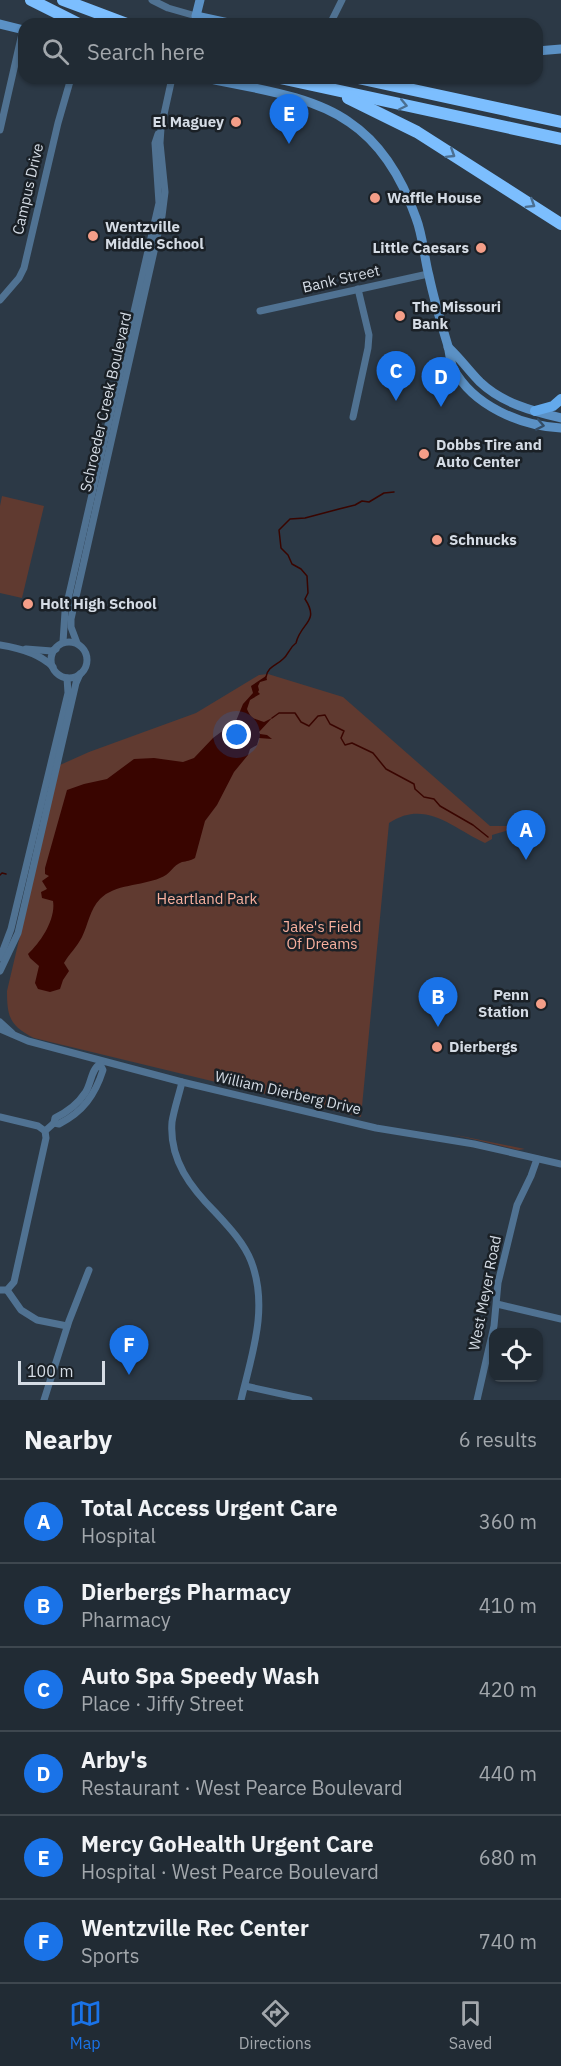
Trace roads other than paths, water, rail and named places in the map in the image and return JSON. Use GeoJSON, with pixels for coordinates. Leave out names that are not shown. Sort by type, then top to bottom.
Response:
{"type":"FeatureCollection","features":[{"type":"Feature","properties":{"kind":"highway"},"geometry":{"type":"LineString","coordinates":[[31,0],[67,18]]}},
{"type":"Feature","properties":{"kind":"highway"},"geometry":{"type":"LineString","coordinates":[[63,0],[111,18]]}},
{"type":"Feature","properties":{"kind":"highway"},"geometry":{"type":"LineString","coordinates":[[307,84],[561,139]]}},
{"type":"Feature","properties":{"kind":"highway"},"geometry":{"type":"LineString","coordinates":[[386,84],[561,122]]}},
{"type":"Feature","properties":{"kind":"highway"},"geometry":{"type":"LineString","coordinates":[[325,88],[374,109],[417,132],[561,224]]}},
{"type":"Feature","properties":{"kind":"highway"},"geometry":{"type":"LineString","coordinates":[[441,96],[461,95],[561,115]]}},
{"type":"Feature","properties":{"kind":"main road"},"geometry":{"type":"LineString","coordinates":[[200,0],[196,16],[205,18]]}},
{"type":"Feature","properties":{"kind":"main road"},"geometry":{"type":"LineString","coordinates":[[0,24],[18,28]]}},
{"type":"Feature","properties":{"kind":"main road"},"geometry":{"type":"LineString","coordinates":[[543,50],[561,49]]}},
{"type":"Feature","properties":{"kind":"main road"},"geometry":{"type":"LineString","coordinates":[[233,84],[319,106],[349,121],[365,135],[387,160],[400,181],[417,219],[428,274],[452,367],[461,381],[483,401],[523,421],[561,428]]}},
{"type":"Feature","properties":{"kind":"main road"},"geometry":{"type":"LineString","coordinates":[[448,347],[488,389],[503,398],[533,410],[561,418]]}},
{"type":"Feature","properties":{"kind":"main road"},"geometry":{"type":"LineString","coordinates":[[455,371],[464,373],[478,388],[488,389]]}},
{"type":"Feature","properties":{"kind":"main road"},"geometry":{"type":"LineString","coordinates":[[483,401],[492,399],[525,412],[553,406],[561,399]]}},
{"type":"Feature","properties":{"kind":"street"},"geometry":{"type":"LineString","coordinates":[[152,0],[168,8],[196,16]]}},
{"type":"Feature","properties":{"kind":"street"},"geometry":{"type":"LineString","coordinates":[[333,18],[342,0]]}},
{"type":"Feature","properties":{"kind":"street"},"geometry":{"type":"LineString","coordinates":[[0,130],[18,54]]}},
{"type":"Feature","properties":{"kind":"street","name":"Campus Drive"},"geometry":{"type":"LineString","coordinates":[[0,300],[19,278],[24,268],[69,84]]}},
{"type":"Feature","properties":{"kind":"street","name":"Schroeder Creek Boulevard"},"geometry":{"type":"LineString","coordinates":[[77,643],[71,627],[71,619],[162,216],[165,192],[155,144],[171,84]]}},
{"type":"Feature","properties":{"kind":"street","name":"Schroeder Creek Boulevard"},"geometry":{"type":"LineString","coordinates":[[63,642],[65,612],[159,203],[159,167]]}},
{"type":"Feature","properties":{"kind":"street","name":"Bank Street"},"geometry":{"type":"LineString","coordinates":[[260,311],[428,274]]}},
{"type":"Feature","properties":{"kind":"street"},"geometry":{"type":"LineString","coordinates":[[352,417],[369,335],[358,289]]}},
{"type":"Feature","properties":{"kind":"street"},"geometry":{"type":"LineString","coordinates":[[0,971],[18,933],[76,683],[87,659],[83,648],[77,643],[63,642],[52,657],[53,667]]}},
{"type":"Feature","properties":{"kind":"street"},"geometry":{"type":"LineString","coordinates":[[0,645],[21,649],[52,651],[56,649]]}},
{"type":"Feature","properties":{"kind":"street"},"geometry":{"type":"LineString","coordinates":[[21,649],[45,660],[57,673],[67,678],[81,674]]}},
{"type":"Feature","properties":{"kind":"street"},"geometry":{"type":"LineString","coordinates":[[0,958],[11,929],[68,693],[67,678]]}},
{"type":"Feature","properties":{"kind":"street","name":"William Dierberg Drive"},"geometry":{"type":"LineString","coordinates":[[0,1022],[12,1033],[28,1041],[101,1063],[376,1128],[474,1144],[561,1164]]}},
{"type":"Feature","properties":{"kind":"street","name":"William Dierberg Drive"},"geometry":{"type":"LineString","coordinates":[[0,1029],[7,1034],[12,1033]]}},
{"type":"Feature","properties":{"kind":"street"},"geometry":{"type":"LineString","coordinates":[[67,1326],[37,1320],[21,1310],[4,1290],[14,1282],[45,1147],[45,1131],[56,1118],[74,1106],[84,1095],[95,1067],[101,1063]]}},
{"type":"Feature","properties":{"kind":"street"},"geometry":{"type":"LineString","coordinates":[[182,1082],[172,1122],[173,1141],[179,1164],[186,1180],[195,1192],[239,1240],[251,1260],[257,1283],[260,1314],[241,1400]]}},
{"type":"Feature","properties":{"kind":"street"},"geometry":{"type":"LineString","coordinates":[[0,1117],[38,1126],[45,1131]]}},
{"type":"Feature","properties":{"kind":"street","name":"West Meyer Road"},"geometry":{"type":"LineString","coordinates":[[477,1400],[494,1326],[498,1283],[517,1205],[537,1159]]}},
{"type":"Feature","properties":{"kind":"street"},"geometry":{"type":"LineString","coordinates":[[44,1400],[67,1326],[89,1270]]}},
{"type":"Feature","properties":{"kind":"street"},"geometry":{"type":"LineString","coordinates":[[497,1304],[561,1319]]}},
{"type":"Feature","properties":{"kind":"street"},"geometry":{"type":"LineString","coordinates":[[245,1386],[309,1400]]}},
{"type":"Feature","properties":{"kind":"waterway"},"geometry":{"type":"LineString","coordinates":[[266,677],[270,668],[285,657],[296,643],[311,613],[305,599],[308,593],[307,576],[292,564],[288,555],[281,548],[279,530],[290,519],[305,518],[355,505],[362,501],[369,502],[384,493],[394,492]]}},
{"type":"Feature","properties":{"kind":"waterway"},"geometry":{"type":"LineString","coordinates":[[272,718],[279,713],[295,713],[301,722],[309,726],[318,716],[325,715],[330,724],[344,731],[341,738],[345,745],[352,743],[373,753],[386,769],[414,784],[415,789],[424,797],[434,799],[440,806],[473,825],[488,837]]}},
{"type":"Feature","properties":{"kind":"waterway"},"geometry":{"type":"LineString","coordinates":[[0,875],[6,874]]}},
{"type":"Feature","properties":{"kind":"place","name":"El Maguey"},"geometry":{"type":"Point","coordinates":[236,122]}},
{"type":"Feature","properties":{"kind":"place","name":"Mercy GoHealth Urgent Care"},"geometry":{"type":"Point","coordinates":[289,144]}},
{"type":"Feature","properties":{"kind":"place","name":"Waffle House"},"geometry":{"type":"Point","coordinates":[375,198]}},
{"type":"Feature","properties":{"kind":"place","name":"Wentzville Middle School"},"geometry":{"type":"Point","coordinates":[93,236]}},
{"type":"Feature","properties":{"kind":"place","name":"Little Caesars"},"geometry":{"type":"Point","coordinates":[481,248]}},
{"type":"Feature","properties":{"kind":"place","name":"The Missouri Bank"},"geometry":{"type":"Point","coordinates":[400,316]}},
{"type":"Feature","properties":{"kind":"place","name":"Auto Spa Speedy Wash"},"geometry":{"type":"Point","coordinates":[396,401]}},
{"type":"Feature","properties":{"kind":"place","name":"Arby's"},"geometry":{"type":"Point","coordinates":[441,407]}},
{"type":"Feature","properties":{"kind":"place","name":"Dobbs Tire and Auto Center"},"geometry":{"type":"Point","coordinates":[424,454]}},
{"type":"Feature","properties":{"kind":"place","name":"Schnucks"},"geometry":{"type":"Point","coordinates":[437,540]}},
{"type":"Feature","properties":{"kind":"place","name":"Holt High School"},"geometry":{"type":"Point","coordinates":[28,604]}},
{"type":"Feature","properties":{"kind":"place","name":"Total Access Urgent Care"},"geometry":{"type":"Point","coordinates":[526,860]}},
{"type":"Feature","properties":{"kind":"place","name":"Penn Station"},"geometry":{"type":"Point","coordinates":[541,1004]}},
{"type":"Feature","properties":{"kind":"place","name":"Dierbergs Pharmacy"},"geometry":{"type":"Point","coordinates":[438,1027]}},
{"type":"Feature","properties":{"kind":"place","name":"Dierbergs"},"geometry":{"type":"Point","coordinates":[437,1047]}},
{"type":"Feature","properties":{"kind":"place","name":"Wentzville Rec Center"},"geometry":{"type":"Point","coordinates":[129,1375]}},
{"type":"Feature","properties":{"kind":"park label","name":"Heartland Park"},"geometry":{"type":"Point","coordinates":[207,899]}},
{"type":"Feature","properties":{"kind":"park label","name":"Jake's Field Of Dreams"},"geometry":{"type":"Point","coordinates":[322,936]}}]}
